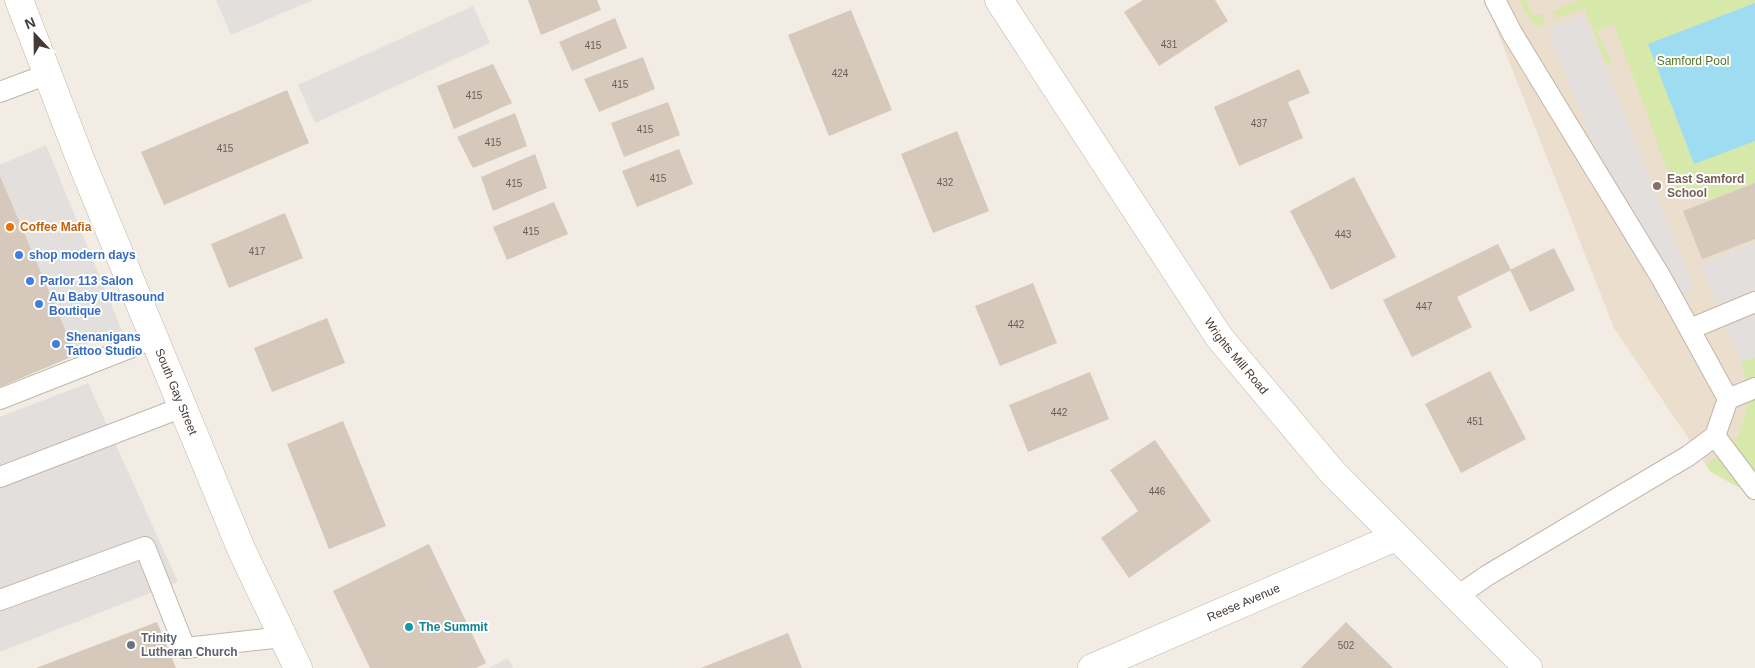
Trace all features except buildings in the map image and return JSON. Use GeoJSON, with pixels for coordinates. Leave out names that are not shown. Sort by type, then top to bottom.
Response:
{"type":"FeatureCollection","features":[{"type":"Feature","properties":{"kind":"street","name":"South Gay Street"},"geometry":{"type":"LineString","coordinates":[[20,0],[81,161],[242,550],[298,668]]}},
{"type":"Feature","properties":{"kind":"street","name":"Wrights Mill Road"},"geometry":{"type":"LineString","coordinates":[[999,0],[1220,337],[1333,473],[1528,668]]}},
{"type":"Feature","properties":{"kind":"street","name":"Reese Avenue"},"geometry":{"type":"LineString","coordinates":[[1092,668],[1396,537]]}},
{"type":"Feature","properties":{"kind":"lane"},"geometry":{"type":"LineString","coordinates":[[1456,597],[1488,575],[1688,456],[1715,436],[1728,399],[1662,279],[1512,34],[1495,0]]}},
{"type":"Feature","properties":{"kind":"lane"},"geometry":{"type":"LineString","coordinates":[[0,92],[48,74]]}},
{"type":"Feature","properties":{"kind":"lane"},"geometry":{"type":"LineString","coordinates":[[1690,329],[1755,302]]}},
{"type":"Feature","properties":{"kind":"lane"},"geometry":{"type":"LineString","coordinates":[[0,399],[155,338]]}},
{"type":"Feature","properties":{"kind":"lane"},"geometry":{"type":"LineString","coordinates":[[1728,399],[1755,388]]}},
{"type":"Feature","properties":{"kind":"lane"},"geometry":{"type":"LineString","coordinates":[[0,476],[183,407]]}},
{"type":"Feature","properties":{"kind":"lane"},"geometry":{"type":"LineString","coordinates":[[1715,436],[1755,489]]}},
{"type":"Feature","properties":{"kind":"lane"},"geometry":{"type":"LineString","coordinates":[[0,600],[145,547],[185,648],[283,637]]}},
{"type":"Feature","properties":{"kind":"shaded area"},"geometry":{"type":"Polygon","coordinates":[[[216,0],[313,0],[231,35],[216,0]]]}},
{"type":"Feature","properties":{"kind":"shaded area","name":"East Samford School"},"geometry":{"type":"Polygon","coordinates":[[[1485,0],[1755,0],[1755,496],[1711,472],[1614,328],[1485,0]]]}},
{"type":"Feature","properties":{"kind":"shaded area"},"geometry":{"type":"Polygon","coordinates":[[[473,6],[490,43],[315,123],[298,85],[473,6]]]}},
{"type":"Feature","properties":{"kind":"shaded area"},"geometry":{"type":"Polygon","coordinates":[[[1584,14],[1694,288],[1658,303],[1547,29],[1584,14]]]}},
{"type":"Feature","properties":{"kind":"shaded area"},"geometry":{"type":"Polygon","coordinates":[[[46,145],[122,331],[73,349],[0,176],[0,165],[46,145]]]}},
{"type":"Feature","properties":{"kind":"shaded area"},"geometry":{"type":"Polygon","coordinates":[[[1755,243],[1755,357],[1741,362],[1700,264],[1755,243]]]}},
{"type":"Feature","properties":{"kind":"shaded area"},"geometry":{"type":"Polygon","coordinates":[[[88,383],[178,582],[0,652],[0,417],[88,383]]]}},
{"type":"Feature","properties":{"kind":"shaded area"},"geometry":{"type":"Polygon","coordinates":[[[508,658],[513,668],[489,668],[508,658]]]}},
{"type":"Feature","properties":{"kind":"green space"},"geometry":{"type":"Polygon","coordinates":[[[1519,0],[1527,0],[1533,15],[1542,14],[1545,23],[1535,27],[1519,0]]]}},
{"type":"Feature","properties":{"kind":"green space","name":"Samford Pool"},"geometry":{"type":"Polygon","coordinates":[[[1580,0],[1755,0],[1755,183],[1713,199],[1675,192],[1614,24],[1597,31],[1612,64],[1606,63],[1584,8],[1556,19],[1553,11],[1580,0]]]}},
{"type":"Feature","properties":{"kind":"green space"},"geometry":{"type":"Polygon","coordinates":[[[1755,357],[1755,496],[1711,472],[1706,466],[1738,437],[1744,418],[1749,389],[1741,362],[1755,357]]]}},
{"type":"Feature","properties":{"kind":"water"},"geometry":{"type":"Polygon","coordinates":[[[1755,3],[1755,141],[1694,164],[1648,44],[1755,3]]]}},
{"type":"Feature","properties":{"kind":"place","name":"East Samford School"},"geometry":{"type":"Point","coordinates":[1657,186]}},
{"type":"Feature","properties":{"kind":"place","name":"Coffee Mafia"},"geometry":{"type":"Point","coordinates":[10,227]}},
{"type":"Feature","properties":{"kind":"place","name":"shop modern days"},"geometry":{"type":"Point","coordinates":[19,255]}},
{"type":"Feature","properties":{"kind":"place","name":"Parlor 113 Salon"},"geometry":{"type":"Point","coordinates":[30,281]}},
{"type":"Feature","properties":{"kind":"place","name":"Au Baby Ultrasound Boutique"},"geometry":{"type":"Point","coordinates":[39,304]}},
{"type":"Feature","properties":{"kind":"place","name":"Shenanigans Tattoo Studio"},"geometry":{"type":"Point","coordinates":[56,344]}},
{"type":"Feature","properties":{"kind":"place","name":"The Summit"},"geometry":{"type":"Point","coordinates":[409,627]}},
{"type":"Feature","properties":{"kind":"place","name":"Trinity Lutheran Church"},"geometry":{"type":"Point","coordinates":[131,645]}}]}
